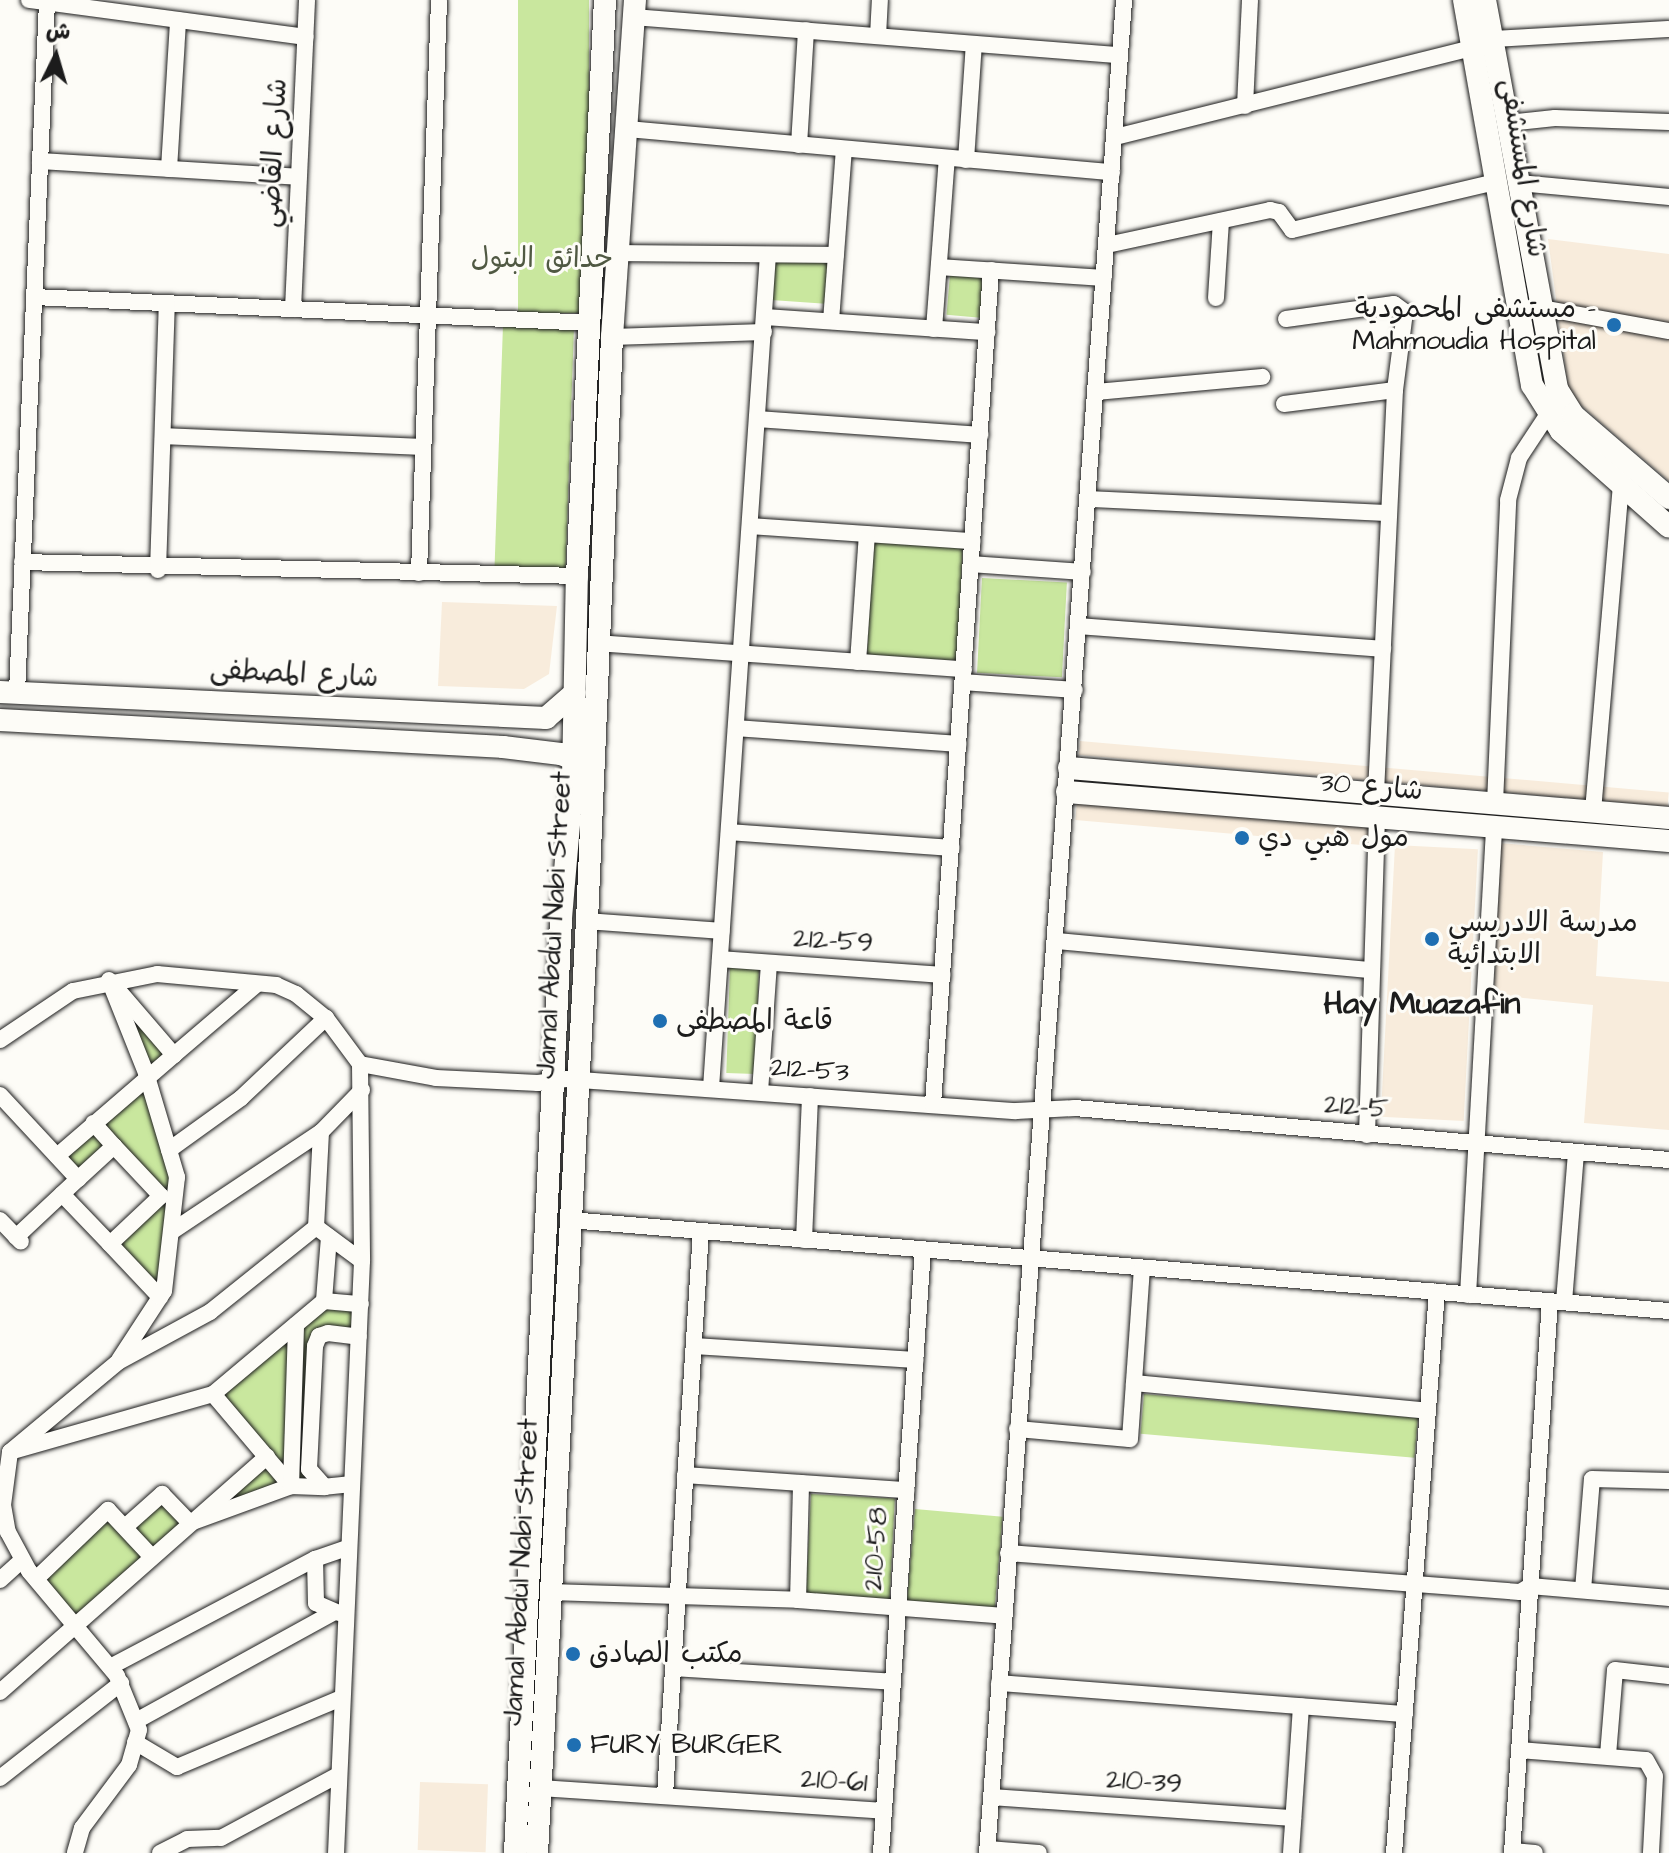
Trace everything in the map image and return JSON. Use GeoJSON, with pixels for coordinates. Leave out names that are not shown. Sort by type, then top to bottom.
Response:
{"type":"FeatureCollection","features":[{"type":"Feature","properties":{"kind":"street"},"geometry":{"type":"LineString","coordinates":[[29,0],[306,37]]}},
{"type":"Feature","properties":{"kind":"street","name":"شارع القاضي"},"geometry":{"type":"LineString","coordinates":[[293,309],[307,0]]}},
{"type":"Feature","properties":{"kind":"street"},"geometry":{"type":"LineString","coordinates":[[419,573],[425,315],[439,0]]}},
{"type":"Feature","properties":{"kind":"street","name":"Jamal Abdul Nabi Street"},"geometry":{"type":"LineString","coordinates":[[537,1853],[587,921],[582,763],[575,693],[590,652],[577,576],[592,323],[605,0]]}},
{"type":"Feature","properties":{"kind":"street"},"geometry":{"type":"LineString","coordinates":[[878,36],[880,0]]}},
{"type":"Feature","properties":{"kind":"street"},"geometry":{"type":"LineString","coordinates":[[1039,1853],[988,1851],[1039,1108],[1080,769],[1075,690],[1124,0]]}},
{"type":"Feature","properties":{"kind":"street"},"geometry":{"type":"LineString","coordinates":[[1245,106],[1250,0]]}},
{"type":"Feature","properties":{"kind":"street","name":"شارع المستشفى"},"geometry":{"type":"LineString","coordinates":[[1464,0],[1483,44],[1508,123],[1542,308],[1556,408],[1669,498]]}},
{"type":"Feature","properties":{"kind":"street","name":"شارع المستشفى"},"geometry":{"type":"LineString","coordinates":[[1485,0],[1483,44],[1495,182],[1527,371],[1621,484],[1669,527]]}},
{"type":"Feature","properties":{"kind":"street"},"geometry":{"type":"LineString","coordinates":[[8,692],[22,562],[47,3]]}},
{"type":"Feature","properties":{"kind":"street"},"geometry":{"type":"LineString","coordinates":[[634,8],[806,30],[1120,55]]}},
{"type":"Feature","properties":{"kind":"street","name":"Jamal Abdul Nabi Street"},"geometry":{"type":"LineString","coordinates":[[515,1853],[554,1079],[582,763],[634,8]]}},
{"type":"Feature","properties":{"kind":"street"},"geometry":{"type":"LineString","coordinates":[[169,169],[178,20]]}},
{"type":"Feature","properties":{"kind":"street"},"geometry":{"type":"LineString","coordinates":[[1115,137],[1483,44],[1669,29]]}},
{"type":"Feature","properties":{"kind":"street"},"geometry":{"type":"LineString","coordinates":[[799,145],[806,30]]}},
{"type":"Feature","properties":{"kind":"street"},"geometry":{"type":"LineString","coordinates":[[966,160],[974,44]]}},
{"type":"Feature","properties":{"kind":"street"},"geometry":{"type":"LineString","coordinates":[[1508,123],[1555,118],[1669,122]]}},
{"type":"Feature","properties":{"kind":"street"},"geometry":{"type":"LineString","coordinates":[[627,129],[1112,172]]}},
{"type":"Feature","properties":{"kind":"street"},"geometry":{"type":"LineString","coordinates":[[831,321],[844,149]]}},
{"type":"Feature","properties":{"kind":"street"},"geometry":{"type":"LineString","coordinates":[[934,329],[947,158]]}},
{"type":"Feature","properties":{"kind":"street"},"geometry":{"type":"LineString","coordinates":[[40,161],[298,177]]}},
{"type":"Feature","properties":{"kind":"street"},"geometry":{"type":"LineString","coordinates":[[1107,245],[1270,210],[1279,212],[1292,230],[1495,182]]}},
{"type":"Feature","properties":{"kind":"street"},"geometry":{"type":"LineString","coordinates":[[1519,183],[1669,197]]}},
{"type":"Feature","properties":{"kind":"street"},"geometry":{"type":"LineString","coordinates":[[1216,298],[1221,221]]}},
{"type":"Feature","properties":{"kind":"street"},"geometry":{"type":"LineString","coordinates":[[619,253],[836,255]]}},
{"type":"Feature","properties":{"kind":"street"},"geometry":{"type":"LineString","coordinates":[[711,1088],[768,255]]}},
{"type":"Feature","properties":{"kind":"street"},"geometry":{"type":"LineString","coordinates":[[939,267],[1104,278]]}},
{"type":"Feature","properties":{"kind":"street"},"geometry":{"type":"LineString","coordinates":[[933,1104],[991,270]]}},
{"type":"Feature","properties":{"kind":"street"},"geometry":{"type":"LineString","coordinates":[[34,297],[592,323]]}},
{"type":"Feature","properties":{"kind":"street"},"geometry":{"type":"LineString","coordinates":[[158,570],[167,303]]}},
{"type":"Feature","properties":{"kind":"street"},"geometry":{"type":"LineString","coordinates":[[1286,319],[1401,306],[1406,322],[1395,390],[1389,513],[1367,1135]]}},
{"type":"Feature","properties":{"kind":"street"},"geometry":{"type":"LineString","coordinates":[[1542,308],[1669,331]]}},
{"type":"Feature","properties":{"kind":"street"},"geometry":{"type":"LineString","coordinates":[[612,337],[831,321],[987,332]]}},
{"type":"Feature","properties":{"kind":"street"},"geometry":{"type":"LineString","coordinates":[[1096,392],[1262,377]]}},
{"type":"Feature","properties":{"kind":"street"},"geometry":{"type":"LineString","coordinates":[[1284,404],[1395,390]]}},
{"type":"Feature","properties":{"kind":"street"},"geometry":{"type":"LineString","coordinates":[[1495,803],[1508,500],[1519,458],[1556,408]]}},
{"type":"Feature","properties":{"kind":"street"},"geometry":{"type":"LineString","coordinates":[[758,419],[980,435]]}},
{"type":"Feature","properties":{"kind":"street"},"geometry":{"type":"LineString","coordinates":[[163,436],[422,447]]}},
{"type":"Feature","properties":{"kind":"street"},"geometry":{"type":"LineString","coordinates":[[1593,811],[1621,484]]}},
{"type":"Feature","properties":{"kind":"street"},"geometry":{"type":"LineString","coordinates":[[1090,499],[1389,513]]}},
{"type":"Feature","properties":{"kind":"street"},"geometry":{"type":"LineString","coordinates":[[750,526],[972,541]]}},
{"type":"Feature","properties":{"kind":"street"},"geometry":{"type":"LineString","coordinates":[[858,662],[867,534]]}},
{"type":"Feature","properties":{"kind":"street"},"geometry":{"type":"LineString","coordinates":[[22,562],[158,570],[577,576]]}},
{"type":"Feature","properties":{"kind":"street"},"geometry":{"type":"LineString","coordinates":[[971,564],[1083,572]]}},
{"type":"Feature","properties":{"kind":"street"},"geometry":{"type":"LineString","coordinates":[[1079,626],[1383,649]]}},
{"type":"Feature","properties":{"kind":"street"},"geometry":{"type":"LineString","coordinates":[[590,652],[741,654],[858,662],[1075,690]]}},
{"type":"Feature","properties":{"kind":"street","name":"شارع المصطفى"},"geometry":{"type":"LineString","coordinates":[[8,692],[546,718],[575,693]]}},
{"type":"Feature","properties":{"kind":"street"},"geometry":{"type":"LineString","coordinates":[[0,720],[503,747],[561,754],[582,763]]}},
{"type":"Feature","properties":{"kind":"street"},"geometry":{"type":"LineString","coordinates":[[736,728],[958,744]]}},
{"type":"Feature","properties":{"kind":"street","name":"شارع 30"},"geometry":{"type":"LineString","coordinates":[[1080,769],[1669,818]]}},
{"type":"Feature","properties":{"kind":"street","name":"شارع 30"},"geometry":{"type":"LineString","coordinates":[[1078,793],[1669,841]]}},
{"type":"Feature","properties":{"kind":"street"},"geometry":{"type":"LineString","coordinates":[[1468,1295],[1494,826]]}},
{"type":"Feature","properties":{"kind":"street"},"geometry":{"type":"LineString","coordinates":[[729,832],[951,848]]}},
{"type":"Feature","properties":{"kind":"street"},"geometry":{"type":"LineString","coordinates":[[587,921],[722,931]]}},
{"type":"Feature","properties":{"kind":"street"},"geometry":{"type":"LineString","coordinates":[[1057,941],[1372,970]]}},
{"type":"Feature","properties":{"kind":"street","name":"212-59"},"geometry":{"type":"LineString","coordinates":[[720,959],[942,975]]}},
{"type":"Feature","properties":{"kind":"street"},"geometry":{"type":"LineString","coordinates":[[760,1092],[769,963]]}},
{"type":"Feature","properties":{"kind":"street"},"geometry":{"type":"LineString","coordinates":[[0,1040],[73,991],[109,980],[157,974],[257,984],[296,994],[326,1018],[360,1064],[361,1304],[349,1547],[340,1613],[341,1698],[336,1853]]}},
{"type":"Feature","properties":{"kind":"street"},"geometry":{"type":"LineString","coordinates":[[109,980],[174,1055]]}},
{"type":"Feature","properties":{"kind":"street"},"geometry":{"type":"LineString","coordinates":[[109,980],[147,1078],[176,1182],[160,1297],[118,1362]]}},
{"type":"Feature","properties":{"kind":"street"},"geometry":{"type":"LineString","coordinates":[[57,1156],[257,984]]}},
{"type":"Feature","properties":{"kind":"street"},"geometry":{"type":"LineString","coordinates":[[169,1150],[241,1098],[326,1018]]}},
{"type":"Feature","properties":{"kind":"street","name":"212-53"},"geometry":{"type":"LineString","coordinates":[[360,1064],[436,1078],[577,1080],[933,1104],[1039,1108]]}},
{"type":"Feature","properties":{"kind":"street"},"geometry":{"type":"LineString","coordinates":[[171,1232],[321,1132],[362,1090]]}},
{"type":"Feature","properties":{"kind":"street"},"geometry":{"type":"LineString","coordinates":[[0,1095],[78,1179]]}},
{"type":"Feature","properties":{"kind":"street"},"geometry":{"type":"LineString","coordinates":[[804,1240],[810,1096]]}},
{"type":"Feature","properties":{"kind":"street","name":"212-5"},"geometry":{"type":"LineString","coordinates":[[1039,1108],[1669,1160]]}},
{"type":"Feature","properties":{"kind":"street"},"geometry":{"type":"LineString","coordinates":[[0,1122],[14,1110]]}},
{"type":"Feature","properties":{"kind":"street"},"geometry":{"type":"LineString","coordinates":[[93,1123],[161,1196]]}},
{"type":"Feature","properties":{"kind":"street"},"geometry":{"type":"LineString","coordinates":[[321,1132],[324,1301]]}},
{"type":"Feature","properties":{"kind":"street"},"geometry":{"type":"LineString","coordinates":[[0,1220],[19,1240],[62,1194],[114,1146]]}},
{"type":"Feature","properties":{"kind":"street"},"geometry":{"type":"LineString","coordinates":[[1535,1853],[1512,1852],[1530,1586],[1557,1302],[1576,1152]]}},
{"type":"Feature","properties":{"kind":"street"},"geometry":{"type":"LineString","coordinates":[[110,1244],[176,1182]]}},
{"type":"Feature","properties":{"kind":"street"},"geometry":{"type":"LineString","coordinates":[[62,1194],[160,1297]]}},
{"type":"Feature","properties":{"kind":"street"},"geometry":{"type":"LineString","coordinates":[[569,1220],[1669,1311]]}},
{"type":"Feature","properties":{"kind":"street"},"geometry":{"type":"LineString","coordinates":[[665,1795],[701,1231]]}},
{"type":"Feature","properties":{"kind":"street"},"geometry":{"type":"LineString","coordinates":[[322,1232],[362,1261]]}},
{"type":"Feature","properties":{"kind":"street"},"geometry":{"type":"LineString","coordinates":[[75,1853],[82,1828],[129,1765],[136,1721],[121,1683],[36,1579],[8,1532],[2,1487],[10,1452],[118,1362],[210,1312],[322,1232]]}},
{"type":"Feature","properties":{"kind":"street","name":"210-58"},"geometry":{"type":"LineString","coordinates":[[881,1853],[923,1250]]}},
{"type":"Feature","properties":{"kind":"street"},"geometry":{"type":"LineString","coordinates":[[1017,1429],[1130,1439],[1142,1268]]}},
{"type":"Feature","properties":{"kind":"street"},"geometry":{"type":"LineString","coordinates":[[1394,1853],[1437,1292]]}},
{"type":"Feature","properties":{"kind":"street"},"geometry":{"type":"LineString","coordinates":[[10,1452],[213,1394],[324,1301],[361,1304]]}},
{"type":"Feature","properties":{"kind":"street"},"geometry":{"type":"LineString","coordinates":[[291,1486],[296,1325]]}},
{"type":"Feature","properties":{"kind":"street"},"geometry":{"type":"LineString","coordinates":[[325,1487],[309,1469],[315,1346],[319,1336],[328,1333],[359,1337]]}},
{"type":"Feature","properties":{"kind":"street"},"geometry":{"type":"LineString","coordinates":[[694,1346],[916,1360]]}},
{"type":"Feature","properties":{"kind":"street"},"geometry":{"type":"LineString","coordinates":[[1134,1383],[1428,1411]]}},
{"type":"Feature","properties":{"kind":"street"},"geometry":{"type":"LineString","coordinates":[[213,1394],[291,1486]]}},
{"type":"Feature","properties":{"kind":"street"},"geometry":{"type":"LineString","coordinates":[[0,1692],[267,1457]]}},
{"type":"Feature","properties":{"kind":"street"},"geometry":{"type":"LineString","coordinates":[[685,1475],[906,1490]]}},
{"type":"Feature","properties":{"kind":"street"},"geometry":{"type":"LineString","coordinates":[[1583,1590],[1592,1479],[1669,1481]]}},
{"type":"Feature","properties":{"kind":"street"},"geometry":{"type":"LineString","coordinates":[[798,1600],[801,1483]]}},
{"type":"Feature","properties":{"kind":"street"},"geometry":{"type":"LineString","coordinates":[[190,1523],[291,1486],[352,1484]]}},
{"type":"Feature","properties":{"kind":"street"},"geometry":{"type":"LineString","coordinates":[[125,1527],[162,1494],[190,1523]]}},
{"type":"Feature","properties":{"kind":"street"},"geometry":{"type":"LineString","coordinates":[[36,1579],[108,1510],[152,1557]]}},
{"type":"Feature","properties":{"kind":"street"},"geometry":{"type":"LineString","coordinates":[[110,1667],[315,1559],[349,1547]]}},
{"type":"Feature","properties":{"kind":"street"},"geometry":{"type":"LineString","coordinates":[[1008,1553],[1520,1592],[1530,1586],[1669,1598]]}},
{"type":"Feature","properties":{"kind":"street"},"geometry":{"type":"LineString","coordinates":[[315,1559],[316,1603],[340,1613]]}},
{"type":"Feature","properties":{"kind":"street"},"geometry":{"type":"LineString","coordinates":[[0,1580],[22,1560]]}},
{"type":"Feature","properties":{"kind":"street"},"geometry":{"type":"LineString","coordinates":[[550,1592],[798,1600],[1004,1616]]}},
{"type":"Feature","properties":{"kind":"street"},"geometry":{"type":"LineString","coordinates":[[136,1721],[340,1613]]}},
{"type":"Feature","properties":{"kind":"street"},"geometry":{"type":"LineString","coordinates":[[673,1668],[893,1682]]}},
{"type":"Feature","properties":{"kind":"street"},"geometry":{"type":"LineString","coordinates":[[1608,1755],[1615,1670],[1669,1676]]}},
{"type":"Feature","properties":{"kind":"street"},"geometry":{"type":"LineString","coordinates":[[0,1778],[121,1683]]}},
{"type":"Feature","properties":{"kind":"street"},"geometry":{"type":"LineString","coordinates":[[999,1683],[1405,1714]]}},
{"type":"Feature","properties":{"kind":"street"},"geometry":{"type":"LineString","coordinates":[[135,1742],[177,1767],[341,1698]]}},
{"type":"Feature","properties":{"kind":"street"},"geometry":{"type":"LineString","coordinates":[[1291,1853],[1301,1706]]}},
{"type":"Feature","properties":{"kind":"street"},"geometry":{"type":"LineString","coordinates":[[1519,1750],[1608,1755],[1650,1763],[1661,1795],[1651,1853]]}},
{"type":"Feature","properties":{"kind":"street"},"geometry":{"type":"LineString","coordinates":[[160,1853],[187,1839],[221,1838],[338,1775]]}},
{"type":"Feature","properties":{"kind":"street","name":"210-61"},"geometry":{"type":"LineString","coordinates":[[540,1788],[884,1811]]}},
{"type":"Feature","properties":{"kind":"street","name":"210-39"},"geometry":{"type":"LineString","coordinates":[[991,1797],[1293,1818]]}},
{"type":"Feature","properties":{"kind":"shaded area","name":"مستشفى المحمودية - Mahmoudia Hospital"},"geometry":{"type":"Polygon","coordinates":[[[1548,239],[1669,254],[1669,481],[1569,395],[1548,239]]]}},
{"type":"Feature","properties":{"kind":"shaded area"},"geometry":{"type":"Polygon","coordinates":[[[442,602],[557,606],[549,674],[524,689],[438,686],[442,602]]]}},
{"type":"Feature","properties":{"kind":"shaded area"},"geometry":{"type":"Polygon","coordinates":[[[1080,741],[1669,793],[1668,806],[1079,755],[1080,741]]]}},
{"type":"Feature","properties":{"kind":"shaded area"},"geometry":{"type":"Polygon","coordinates":[[[1077,801],[1369,827],[1367,845],[1075,820],[1077,801]]]}},
{"type":"Feature","properties":{"kind":"shaded area"},"geometry":{"type":"Polygon","coordinates":[[[1499,843],[1603,852],[1596,976],[1669,982],[1669,1130],[1584,1123],[1593,1005],[1494,995],[1499,843]]]}},
{"type":"Feature","properties":{"kind":"shaded area","name":"مدرسة الادريسي الابتدائية"},"geometry":{"type":"Polygon","coordinates":[[[1395,845],[1478,849],[1464,1121],[1381,1117],[1395,845]]]}},
{"type":"Feature","properties":{"kind":"shaded area"},"geometry":{"type":"Polygon","coordinates":[[[420,1782],[488,1784],[486,1852],[418,1850],[420,1782]]]}},
{"type":"Feature","properties":{"kind":"green space","name":"حدائق البتول"},"geometry":{"type":"Polygon","coordinates":[[[518,0],[589,0],[589,313],[518,313],[518,0]]]}},
{"type":"Feature","properties":{"kind":"green space"},"geometry":{"type":"Polygon","coordinates":[[[774,258],[832,262],[829,304],[771,300],[774,258]]]}},
{"type":"Feature","properties":{"kind":"green space"},"geometry":{"type":"Polygon","coordinates":[[[950,275],[984,278],[980,318],[947,315],[950,275]]]}},
{"type":"Feature","properties":{"kind":"green space","name":"حدائق البتول"},"geometry":{"type":"Polygon","coordinates":[[[503,325],[574,327],[566,569],[495,567],[503,325]]]}},
{"type":"Feature","properties":{"kind":"green space"},"geometry":{"type":"Polygon","coordinates":[[[873,542],[963,547],[957,661],[867,656],[873,542]]]}},
{"type":"Feature","properties":{"kind":"green space"},"geometry":{"type":"Polygon","coordinates":[[[982,578],[1067,582],[1062,677],[977,673],[982,578]]]}},
{"type":"Feature","properties":{"kind":"green space"},"geometry":{"type":"Polygon","coordinates":[[[730,967],[759,968],[755,1074],[726,1073],[730,967]]]}},
{"type":"Feature","properties":{"kind":"green space"},"geometry":{"type":"Polygon","coordinates":[[[109,980],[174,1055],[147,1078],[109,980]]]}},
{"type":"Feature","properties":{"kind":"green space"},"geometry":{"type":"Polygon","coordinates":[[[147,1078],[176,1182],[164,1291],[110,1244],[161,1196],[115,1146],[78,1179],[57,1156],[147,1078]]]}},
{"type":"Feature","properties":{"kind":"green space"},"geometry":{"type":"Polygon","coordinates":[[[324,1301],[361,1304],[359,1337],[320,1336],[314,1480],[190,1523],[76,1625],[36,1579],[108,1510],[125,1527],[162,1494],[189,1523],[267,1458],[213,1394],[324,1301]]]}},
{"type":"Feature","properties":{"kind":"green space"},"geometry":{"type":"Polygon","coordinates":[[[1144,1394],[1418,1418],[1414,1458],[1141,1434],[1144,1394]]]}},
{"type":"Feature","properties":{"kind":"green space"},"geometry":{"type":"Polygon","coordinates":[[[811,1494],[895,1498],[890,1599],[806,1595],[811,1494]]]}},
{"type":"Feature","properties":{"kind":"green space"},"geometry":{"type":"Polygon","coordinates":[[[915,1509],[1003,1517],[995,1608],[907,1601],[915,1509]]]}},
{"type":"Feature","properties":{"kind":"place","name":"مستشفى المحمودية - Mahmoudia Hospital"},"geometry":{"type":"Point","coordinates":[1614,325]}},
{"type":"Feature","properties":{"kind":"place","name":"مول هبي دي"},"geometry":{"type":"Point","coordinates":[1242,838]}},
{"type":"Feature","properties":{"kind":"place","name":"مدرسة الادريسي الابتدائية"},"geometry":{"type":"Point","coordinates":[1432,939]}},
{"type":"Feature","properties":{"kind":"place","name":"قاعة المصطفى"},"geometry":{"type":"Point","coordinates":[660,1021]}},
{"type":"Feature","properties":{"kind":"place","name":"مكتب الصادق"},"geometry":{"type":"Point","coordinates":[573,1654]}},
{"type":"Feature","properties":{"kind":"place","name":"FURY BURGER"},"geometry":{"type":"Point","coordinates":[574,1745]}},
{"type":"Feature","properties":{"kind":"district","name":"Hay Muazafin"},"geometry":{"type":"Point","coordinates":[1422,1004]}}]}
